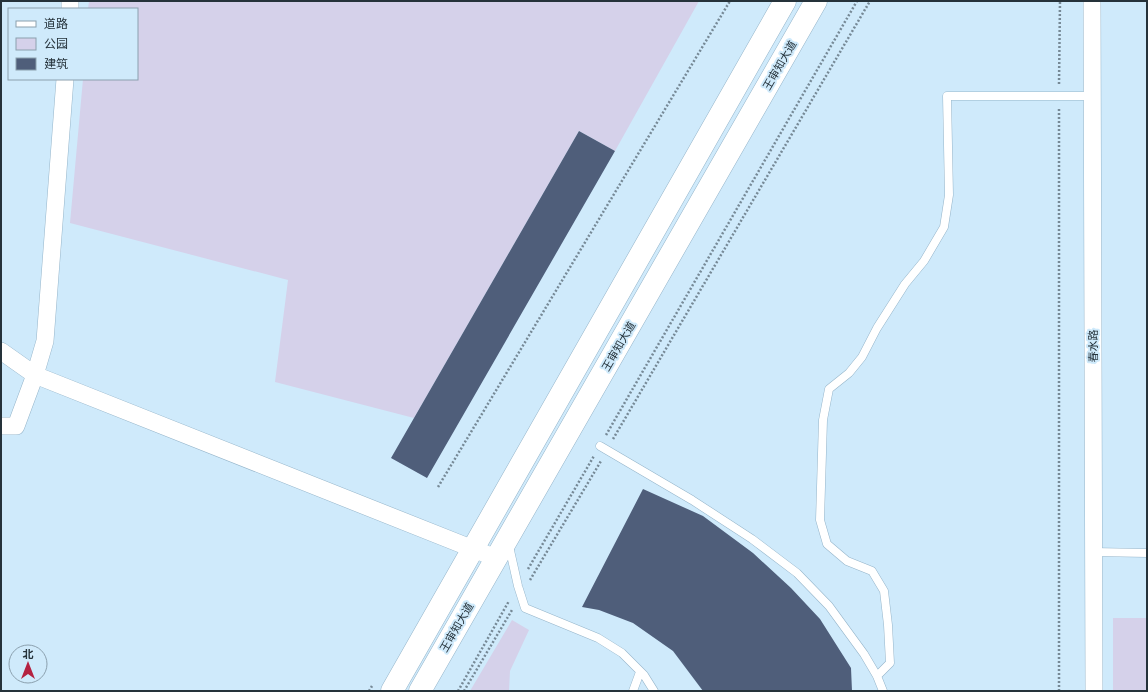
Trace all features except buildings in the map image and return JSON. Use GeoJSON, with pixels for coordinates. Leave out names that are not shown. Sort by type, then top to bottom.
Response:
{"type":"FeatureCollection","features":[{"type":"Feature","properties":{"kind":"main road"},"geometry":{"type":"LineString","coordinates":[[392,691],[785,1]]}},
{"type":"Feature","properties":{"kind":"main road","name":"王审知大道"},"geometry":{"type":"LineString","coordinates":[[420,691],[816,1]]}},
{"type":"Feature","properties":{"kind":"street","name":"春水路"},"geometry":{"type":"LineString","coordinates":[[1092,1],[1094,691]]}},
{"type":"Feature","properties":{"kind":"street"},"geometry":{"type":"LineString","coordinates":[[1,426],[16,426],[35,375],[44,341],[64,80]]}},
{"type":"Feature","properties":{"kind":"street"},"geometry":{"type":"LineString","coordinates":[[1,352],[35,375],[496,558]]}},
{"type":"Feature","properties":{"kind":"lane"},"geometry":{"type":"LineString","coordinates":[[877,676],[890,663],[884,591],[872,571],[847,560],[827,544],[820,520],[823,420],[829,389],[849,373],[862,357],[881,321],[905,284],[924,261],[944,227],[950,195],[947,96],[1092,96]]}},
{"type":"Feature","properties":{"kind":"lane"},"geometry":{"type":"LineString","coordinates":[[603,448],[698,504],[752,539],[797,573],[829,606],[864,654],[877,676],[883,691]]}},
{"type":"Feature","properties":{"kind":"lane"},"geometry":{"type":"LineString","coordinates":[[507,538],[518,586],[525,608],[598,638],[622,653],[640,672],[654,691]]}},
{"type":"Feature","properties":{"kind":"lane"},"geometry":{"type":"LineString","coordinates":[[1093,552],[1147,552]]}},
{"type":"Feature","properties":{"kind":"lane"},"geometry":{"type":"LineString","coordinates":[[633,691],[640,672]]}},
{"type":"Feature","properties":{"kind":"path"},"geometry":{"type":"LineString","coordinates":[[438,487],[730,1]]}},
{"type":"Feature","properties":{"kind":"path"},"geometry":{"type":"LineString","coordinates":[[464,691],[521,595],[857,1]]}},
{"type":"Feature","properties":{"kind":"path"},"geometry":{"type":"LineString","coordinates":[[458,691],[518,586],[603,448],[870,1]]}},
{"type":"Feature","properties":{"kind":"path"},"geometry":{"type":"LineString","coordinates":[[1059,691],[1060,1]]}},
{"type":"Feature","properties":{"kind":"green space"},"geometry":{"type":"Polygon","coordinates":[[[89,1],[699,1],[615,151],[579,131],[414,418],[275,382],[288,280],[70,223],[83,80],[138,80],[138,8],[88,8],[89,1]]]}},
{"type":"Feature","properties":{"kind":"green space"},"geometry":{"type":"Polygon","coordinates":[[[1113,618],[1147,618],[1147,691],[1113,691],[1113,618]]]}},
{"type":"Feature","properties":{"kind":"green space"},"geometry":{"type":"Polygon","coordinates":[[[512,620],[529,630],[510,671],[509,691],[470,691],[512,620]]]}}]}
